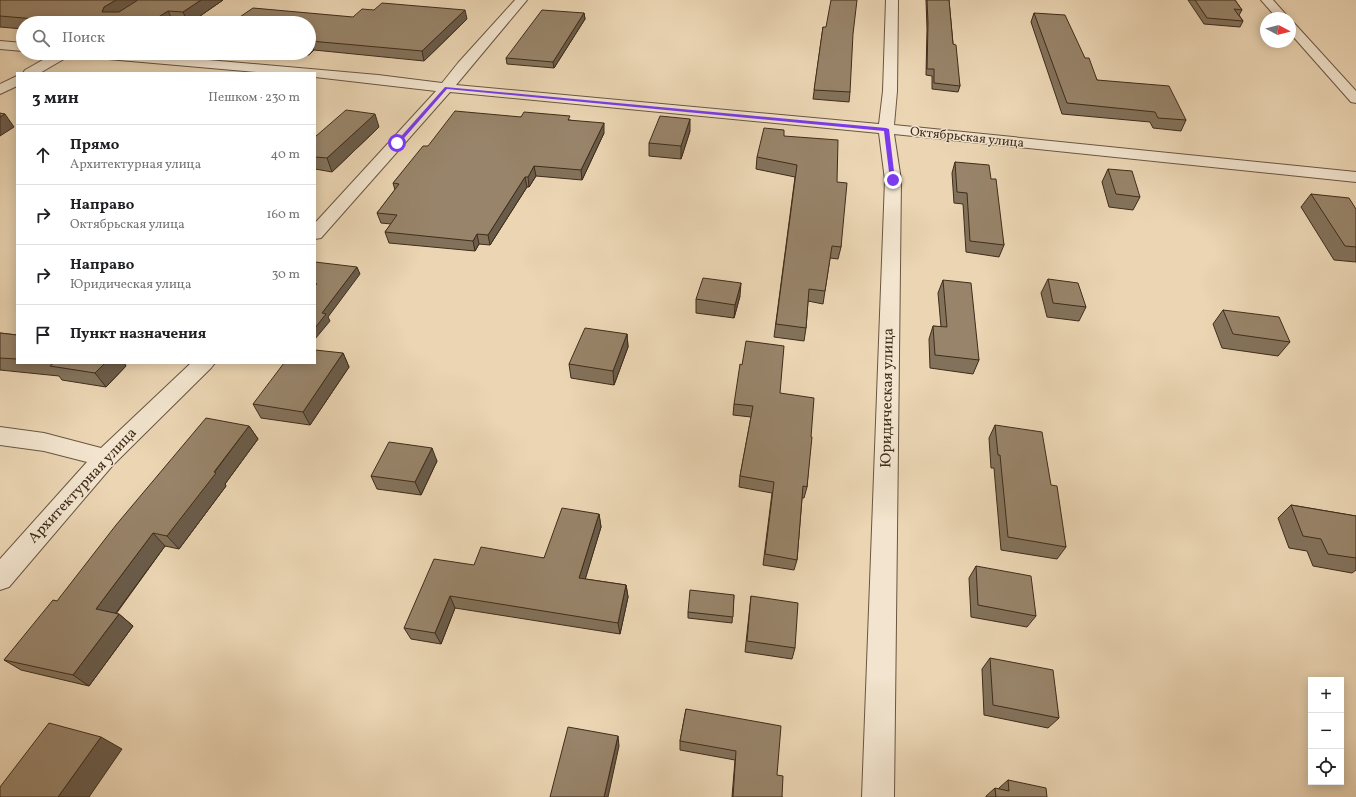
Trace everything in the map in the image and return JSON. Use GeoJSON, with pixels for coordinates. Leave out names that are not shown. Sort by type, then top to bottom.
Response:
{"type":"FeatureCollection","features":[{"type":"Feature","properties":{"kind":"street"},"geometry":{"type":"LineString","coordinates":[[316,233],[446,88],[463,66],[521,0]]}},
{"type":"Feature","properties":{"kind":"street","name":"Юридическая улица"},"geometry":{"type":"LineString","coordinates":[[878,797],[893,180],[886,129],[890,91],[892,0]]}},
{"type":"Feature","properties":{"kind":"street"},"geometry":{"type":"LineString","coordinates":[[1267,0],[1278,12]]}},
{"type":"Feature","properties":{"kind":"street"},"geometry":{"type":"LineString","coordinates":[[1296,33],[1356,99]]}},
{"type":"Feature","properties":{"kind":"street"},"geometry":{"type":"LineString","coordinates":[[0,45],[16,46]]}},
{"type":"Feature","properties":{"kind":"street"},"geometry":{"type":"LineString","coordinates":[[32,72],[52,60]]}},
{"type":"Feature","properties":{"kind":"street","name":"Октябрьская улица"},"geometry":{"type":"LineString","coordinates":[[165,60],[303,72]]}},
{"type":"Feature","properties":{"kind":"street","name":"Октябрьская улица"},"geometry":{"type":"LineString","coordinates":[[316,73],[378,79],[446,88],[886,129],[1356,177]]}},
{"type":"Feature","properties":{"kind":"street"},"geometry":{"type":"LineString","coordinates":[[0,90],[16,81]]}},
{"type":"Feature","properties":{"kind":"street","name":"Архитектурная улица"},"geometry":{"type":"LineString","coordinates":[[0,578],[105,458],[203,364]]}},
{"type":"Feature","properties":{"kind":"street"},"geometry":{"type":"LineString","coordinates":[[0,436],[44,442],[105,458]]}},
{"type":"Feature","properties":{"kind":"building"},"geometry":{"type":"Polygon","coordinates":[[[0,0],[116,0],[104,7],[102,12],[119,12],[138,0],[201,0],[183,12],[168,11],[160,16],[16,16],[16,17],[0,16],[0,0]]]}},
{"type":"Feature","properties":{"kind":"building"},"geometry":{"type":"Polygon","coordinates":[[[831,0],[857,0],[853,34],[850,92],[814,90],[823,27],[826,27],[831,0]]]}},
{"type":"Feature","properties":{"kind":"building"},"geometry":{"type":"Polygon","coordinates":[[[927,0],[949,0],[953,44],[956,45],[960,86],[934,83],[934,69],[927,69],[927,0]]]}},
{"type":"Feature","properties":{"kind":"building"},"geometry":{"type":"Polygon","coordinates":[[[1195,0],[1235,0],[1242,10],[1234,9],[1243,21],[1207,18],[1195,0]]]}},
{"type":"Feature","properties":{"kind":"building"},"geometry":{"type":"Polygon","coordinates":[[[382,3],[465,10],[422,51],[316,42],[316,16],[241,16],[253,8],[353,17],[362,9],[374,10],[382,3]]]}},
{"type":"Feature","properties":{"kind":"building"},"geometry":{"type":"Polygon","coordinates":[[[542,10],[584,13],[553,62],[506,58],[542,10]]]}},
{"type":"Feature","properties":{"kind":"building"},"geometry":{"type":"Polygon","coordinates":[[[1034,13],[1065,15],[1085,58],[1089,58],[1097,80],[1169,86],[1186,120],[1158,118],[1155,112],[1067,103],[1034,13]]]}},
{"type":"Feature","properties":{"kind":"building"},"geometry":{"type":"Polygon","coordinates":[[[346,110],[375,114],[327,158],[316,157],[316,136],[346,110]]]}},
{"type":"Feature","properties":{"kind":"building"},"geometry":{"type":"Polygon","coordinates":[[[455,111],[521,117],[524,112],[570,116],[568,120],[604,123],[581,170],[534,166],[528,177],[525,177],[488,235],[477,234],[473,241],[385,232],[397,215],[377,213],[399,184],[393,183],[423,146],[428,146],[455,111]]]}},
{"type":"Feature","properties":{"kind":"building"},"geometry":{"type":"Polygon","coordinates":[[[660,116],[690,119],[681,146],[649,143],[660,116]]]}},
{"type":"Feature","properties":{"kind":"building"},"geometry":{"type":"Polygon","coordinates":[[[764,128],[784,130],[784,136],[838,140],[837,182],[847,183],[841,247],[832,246],[825,291],[809,289],[806,328],[776,324],[797,165],[757,157],[764,128]]]}},
{"type":"Feature","properties":{"kind":"building"},"geometry":{"type":"Polygon","coordinates":[[[955,162],[989,165],[991,179],[996,179],[1004,245],[970,241],[967,193],[957,192],[955,162]]]}},
{"type":"Feature","properties":{"kind":"building"},"geometry":{"type":"Polygon","coordinates":[[[1108,169],[1132,171],[1140,197],[1116,194],[1108,169]]]}},
{"type":"Feature","properties":{"kind":"building"},"geometry":{"type":"Polygon","coordinates":[[[1311,194],[1349,198],[1356,209],[1356,247],[1345,246],[1311,194]]]}},
{"type":"Feature","properties":{"kind":"building"},"geometry":{"type":"Polygon","coordinates":[[[316,262],[357,267],[322,313],[326,314],[316,327],[316,262]]]}},
{"type":"Feature","properties":{"kind":"building"},"geometry":{"type":"Polygon","coordinates":[[[703,278],[741,283],[735,305],[696,299],[703,278]]]}},
{"type":"Feature","properties":{"kind":"building"},"geometry":{"type":"Polygon","coordinates":[[[1048,279],[1078,283],[1086,307],[1053,303],[1048,279]]]}},
{"type":"Feature","properties":{"kind":"building"},"geometry":{"type":"Polygon","coordinates":[[[943,280],[971,283],[979,360],[935,355],[933,326],[947,327],[943,280]]]}},
{"type":"Feature","properties":{"kind":"building"},"geometry":{"type":"Polygon","coordinates":[[[1223,310],[1279,317],[1290,342],[1233,334],[1223,310]]]}},
{"type":"Feature","properties":{"kind":"building"},"geometry":{"type":"Polygon","coordinates":[[[585,328],[627,334],[613,371],[569,364],[585,328]]]}},
{"type":"Feature","properties":{"kind":"building"},"geometry":{"type":"Polygon","coordinates":[[[0,333],[16,335],[16,359],[0,358],[0,333]]]}},
{"type":"Feature","properties":{"kind":"building"},"geometry":{"type":"Polygon","coordinates":[[[746,341],[784,346],[780,393],[814,398],[807,487],[803,486],[797,560],[765,554],[774,482],[740,476],[753,406],[734,404],[740,364],[742,365],[746,341]]]}},
{"type":"Feature","properties":{"kind":"building"},"geometry":{"type":"Polygon","coordinates":[[[316,350],[343,353],[303,412],[253,404],[283,364],[316,364],[316,350]]]}},
{"type":"Feature","properties":{"kind":"building"},"geometry":{"type":"Polygon","coordinates":[[[53,364],[104,364],[95,373],[50,366],[53,364]]]}},
{"type":"Feature","properties":{"kind":"building"},"geometry":{"type":"Polygon","coordinates":[[[206,418],[249,426],[214,472],[216,473],[167,536],[153,533],[96,609],[119,614],[73,675],[4,660],[53,600],[57,601],[116,525],[206,418]]]}},
{"type":"Feature","properties":{"kind":"building"},"geometry":{"type":"Polygon","coordinates":[[[995,425],[1042,432],[1051,485],[1057,486],[1066,547],[1008,537],[1000,455],[998,455],[995,425]]]}},
{"type":"Feature","properties":{"kind":"building"},"geometry":{"type":"Polygon","coordinates":[[[389,442],[432,448],[415,482],[371,476],[389,442]]]}},
{"type":"Feature","properties":{"kind":"building"},"geometry":{"type":"Polygon","coordinates":[[[1291,505],[1356,516],[1356,558],[1328,554],[1321,539],[1303,536],[1291,505]]]}},
{"type":"Feature","properties":{"kind":"building"},"geometry":{"type":"Polygon","coordinates":[[[562,508],[599,514],[579,578],[626,585],[618,623],[450,596],[435,633],[404,628],[434,559],[474,565],[481,547],[544,558],[562,508]]]}},
{"type":"Feature","properties":{"kind":"building"},"geometry":{"type":"Polygon","coordinates":[[[976,566],[1031,576],[1036,616],[978,605],[976,566]]]}},
{"type":"Feature","properties":{"kind":"building"},"geometry":{"type":"Polygon","coordinates":[[[690,590],[734,595],[733,617],[688,612],[690,590]]]}},
{"type":"Feature","properties":{"kind":"building"},"geometry":{"type":"Polygon","coordinates":[[[751,596],[798,603],[795,648],[747,641],[751,596]]]}},
{"type":"Feature","properties":{"kind":"building"},"geometry":{"type":"Polygon","coordinates":[[[990,658],[1053,670],[1059,718],[993,705],[990,658]]]}},
{"type":"Feature","properties":{"kind":"building"},"geometry":{"type":"Polygon","coordinates":[[[686,709],[781,726],[777,775],[783,776],[782,797],[733,797],[736,751],[680,741],[686,709]]]}},
{"type":"Feature","properties":{"kind":"building"},"geometry":{"type":"Polygon","coordinates":[[[49,723],[101,737],[58,797],[0,797],[0,787],[49,723]]]}},
{"type":"Feature","properties":{"kind":"building"},"geometry":{"type":"Polygon","coordinates":[[[568,727],[618,736],[604,797],[550,797],[568,727]]]}},
{"type":"Feature","properties":{"kind":"building"},"geometry":{"type":"Polygon","coordinates":[[[1008,780],[1046,788],[1047,797],[996,797],[995,788],[1009,791],[1008,780]]]}},
{"type":"Feature","properties":{"kind":"route"},"geometry":{"type":"LineString","coordinates":[[397,143],[446,88],[886,129],[893,180]]}}]}
